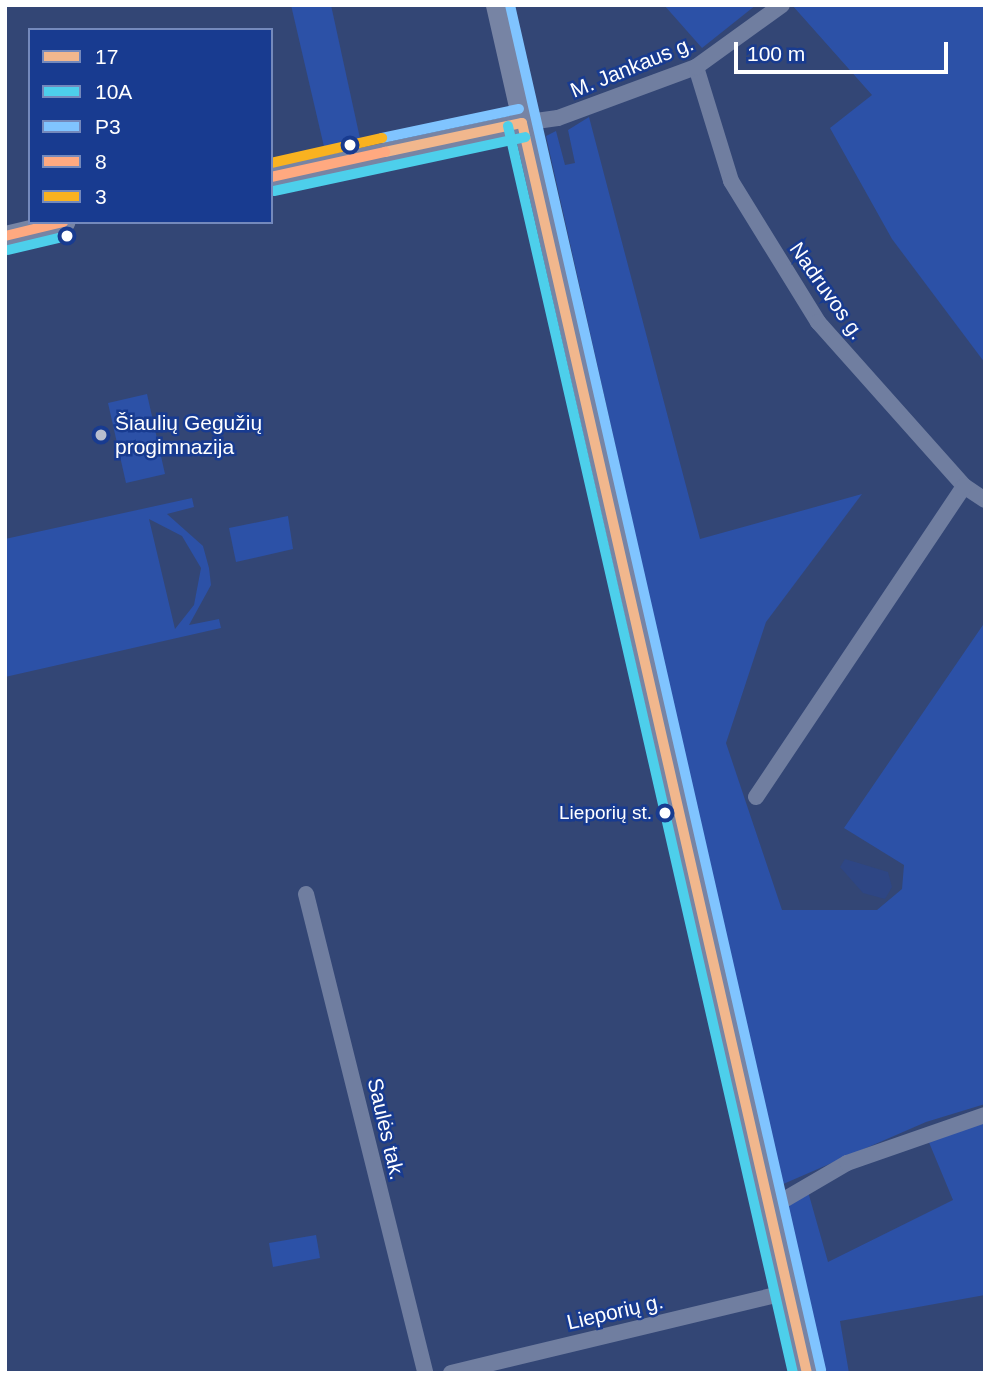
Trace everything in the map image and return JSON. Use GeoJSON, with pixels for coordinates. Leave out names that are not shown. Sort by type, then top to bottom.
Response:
{"type":"FeatureCollection","features":[{"type":"Feature","properties":{"kind":"main road"},"geometry":{"type":"LineString","coordinates":[[496,5],[807,1373]]}},
{"type":"Feature","properties":{"kind":"main road"},"geometry":{"type":"LineString","coordinates":[[273,177],[522,123]]}},
{"type":"Feature","properties":{"kind":"main road"},"geometry":{"type":"LineString","coordinates":[[5,236],[56,224]]}},
{"type":"Feature","properties":{"kind":"street","name":"M. Jankaus g."},"geometry":{"type":"LineString","coordinates":[[522,123],[558,118],[696,67],[782,5]]}},
{"type":"Feature","properties":{"kind":"street","name":"Nadruvos g."},"geometry":{"type":"LineString","coordinates":[[696,67],[731,181],[818,322],[964,486],[985,500]]}},
{"type":"Feature","properties":{"kind":"street"},"geometry":{"type":"LineString","coordinates":[[756,797],[964,486]]}},
{"type":"Feature","properties":{"kind":"street","name":"Saulės tak."},"geometry":{"type":"LineString","coordinates":[[306,894],[425,1373]]}},
{"type":"Feature","properties":{"kind":"street"},"geometry":{"type":"LineString","coordinates":[[770,1208],[847,1163],[985,1115]]}},
{"type":"Feature","properties":{"kind":"street","name":"Lieporių g."},"geometry":{"type":"LineString","coordinates":[[451,1373],[789,1292]]}},
{"type":"Feature","properties":{"kind":"shaded area"},"geometry":{"type":"Polygon","coordinates":[[[291,5],[331,5],[361,143],[325,151],[291,5]]]}},
{"type":"Feature","properties":{"kind":"shaded area"},"geometry":{"type":"Polygon","coordinates":[[[664,5],[756,5],[702,48],[664,5]]]}},
{"type":"Feature","properties":{"kind":"shaded area"},"geometry":{"type":"Polygon","coordinates":[[[792,5],[985,5],[985,363],[892,239],[830,128],[872,95],[792,5]]]}},
{"type":"Feature","properties":{"kind":"shaded area"},"geometry":{"type":"Polygon","coordinates":[[[589,117],[700,539],[862,494],[766,622],[726,743],[782,910],[877,910],[902,889],[904,865],[844,828],[985,622],[985,1104],[926,1122],[781,1185],[546,136],[556,131],[565,165],[575,163],[568,130],[589,117]]]}},
{"type":"Feature","properties":{"kind":"shaded area"},"geometry":{"type":"Polygon","coordinates":[[[147,394],[165,474],[126,483],[108,403],[147,394]]]}},
{"type":"Feature","properties":{"kind":"shaded area"},"geometry":{"type":"Polygon","coordinates":[[[192,498],[194,507],[167,514],[203,546],[209,568],[211,585],[189,625],[219,619],[221,628],[5,677],[5,539],[192,498]],[[149,519],[175,629],[194,605],[201,568],[182,536],[149,519]]]}},
{"type":"Feature","properties":{"kind":"shaded area"},"geometry":{"type":"Polygon","coordinates":[[[288,516],[293,549],[236,562],[229,528],[288,516]]]}},
{"type":"Feature","properties":{"kind":"shaded area"},"geometry":{"type":"Polygon","coordinates":[[[845,859],[888,872],[892,887],[885,899],[863,893],[840,867],[845,859]]]}},
{"type":"Feature","properties":{"kind":"shaded area"},"geometry":{"type":"Polygon","coordinates":[[[985,1123],[985,1295],[840,1321],[849,1373],[821,1373],[786,1207],[807,1188],[828,1262],[953,1200],[928,1140],[985,1123]]]}},
{"type":"Feature","properties":{"kind":"shaded area"},"geometry":{"type":"Polygon","coordinates":[[[316,1235],[320,1258],[273,1267],[269,1243],[316,1235]]]}},
{"type":"Feature","properties":{"kind":"transit line","name":"P3"},"geometry":{"type":"LineString","coordinates":[[510,5],[821,1370]]}},
{"type":"Feature","properties":{"kind":"transit line","name":"P3"},"geometry":{"type":"LineString","coordinates":[[382,138],[519,109]]}},
{"type":"Feature","properties":{"kind":"transit line","name":"17"},"geometry":{"type":"LineString","coordinates":[[522,123],[807,1373]]}},
{"type":"Feature","properties":{"kind":"transit line","name":"17"},"geometry":{"type":"LineString","coordinates":[[385,152],[522,123]]}},
{"type":"Feature","properties":{"kind":"transit line","name":"10A"},"geometry":{"type":"LineString","coordinates":[[508,126],[793,1373]]}},
{"type":"Feature","properties":{"kind":"transit line","name":"10A"},"geometry":{"type":"LineString","coordinates":[[274,191],[525,137]]}},
{"type":"Feature","properties":{"kind":"transit line","name":"3"},"geometry":{"type":"LineString","coordinates":[[273,163],[382,138]]}},
{"type":"Feature","properties":{"kind":"transit line","name":"8"},"geometry":{"type":"LineString","coordinates":[[273,177],[385,152]]}},
{"type":"Feature","properties":{"kind":"transit line","name":"8"},"geometry":{"type":"LineString","coordinates":[[5,236],[55,224]]}},
{"type":"Feature","properties":{"kind":"transit line","name":"10A"},"geometry":{"type":"LineString","coordinates":[[8,250],[67,236]]}},
{"type":"Feature","properties":{"kind":"place","name":"Šiaulių Gegužių progimnazija"},"geometry":{"type":"Point","coordinates":[101,435]}},
{"type":"Feature","properties":{"kind":"place","name":"Lieporių st."},"geometry":{"type":"Point","coordinates":[665,813]}}]}
